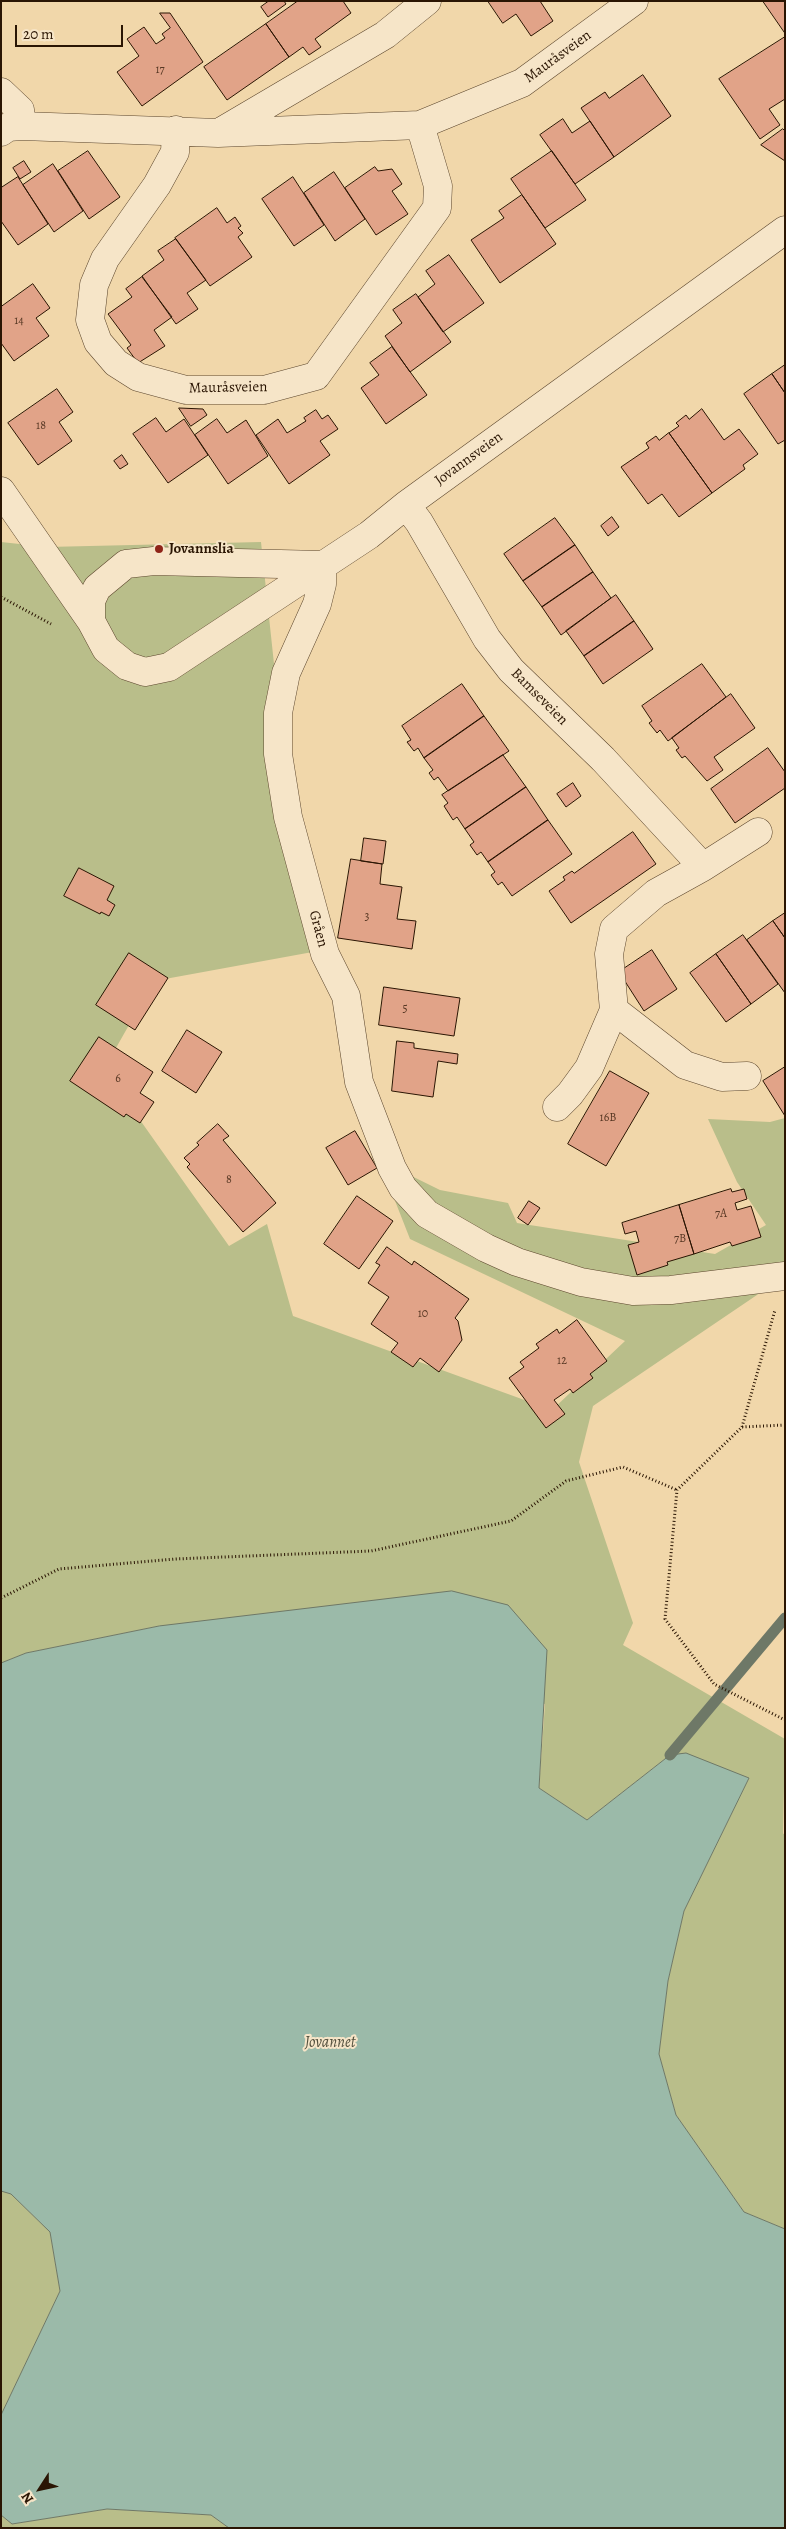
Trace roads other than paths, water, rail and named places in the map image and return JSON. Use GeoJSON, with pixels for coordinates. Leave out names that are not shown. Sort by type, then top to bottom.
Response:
{"type":"FeatureCollection","features":[{"type":"Feature","properties":{"kind":"street"},"geometry":{"type":"LineString","coordinates":[[218,133],[386,35],[427,1]]}},
{"type":"Feature","properties":{"kind":"street","name":"Mauråsveien"},"geometry":{"type":"LineString","coordinates":[[1,92],[20,110],[11,129],[176,130],[218,133],[420,125],[522,83],[634,1]]}},
{"type":"Feature","properties":{"kind":"street","name":"Mauråsveien"},"geometry":{"type":"LineString","coordinates":[[176,130],[175,152],[157,185],[105,259],[94,285],[90,320],[98,342],[116,363],[138,377],[186,390],[264,390],[316,376],[437,208],[438,186],[420,125]]}},
{"type":"Feature","properties":{"kind":"street","name":"Jovannsveien"},"geometry":{"type":"LineString","coordinates":[[91,622],[106,649],[127,666],[146,672],[170,667],[369,535],[406,504],[785,230]]}},
{"type":"Feature","properties":{"kind":"street"},"geometry":{"type":"LineString","coordinates":[[1,492],[91,622]]}},
{"type":"Feature","properties":{"kind":"street","name":"Bamseveien"},"geometry":{"type":"LineString","coordinates":[[406,504],[419,522],[487,639],[511,670],[603,759],[703,867]]}},
{"type":"Feature","properties":{"kind":"street"},"geometry":{"type":"LineString","coordinates":[[91,622],[91,602],[97,588],[126,564],[154,561],[322,565]]}},
{"type":"Feature","properties":{"kind":"street","name":"Gråen"},"geometry":{"type":"LineString","coordinates":[[322,565],[322,584],[317,604],[286,673],[278,712],[278,754],[288,817],[325,954],[346,996],[359,1082],[392,1168],[403,1188],[427,1214],[486,1248],[517,1262],[581,1282],[633,1290],[671,1290],[785,1276]]}},
{"type":"Feature","properties":{"kind":"street"},"geometry":{"type":"LineString","coordinates":[[557,1107],[570,1094],[589,1068],[614,1010],[609,954],[614,929],[656,893],[703,867],[758,832]]}},
{"type":"Feature","properties":{"kind":"street"},"geometry":{"type":"LineString","coordinates":[[614,1010],[685,1065],[722,1077],[747,1076]]}},
{"type":"Feature","properties":{"kind":"water","name":"Jovannet"},"geometry":{"type":"Polygon","coordinates":[[[452,1591],[508,1605],[547,1650],[539,1788],[587,1820],[670,1755],[686,1753],[749,1778],[684,1911],[668,1981],[659,2054],[676,2115],[744,2212],[785,2229],[785,2528],[229,2528],[211,2515],[107,2509],[12,2524],[1,2515],[1,2415],[60,2291],[50,2232],[11,2194],[1,2191],[1,1663],[26,1653],[159,1626],[452,1591]]]}},
{"type":"Feature","properties":{"kind":"waterway"},"geometry":{"type":"LineString","coordinates":[[670,1755],[785,1618]]}},
{"type":"Feature","properties":{"kind":"place","name":"Jovannslia"},"geometry":{"type":"Point","coordinates":[159,549]}}]}
